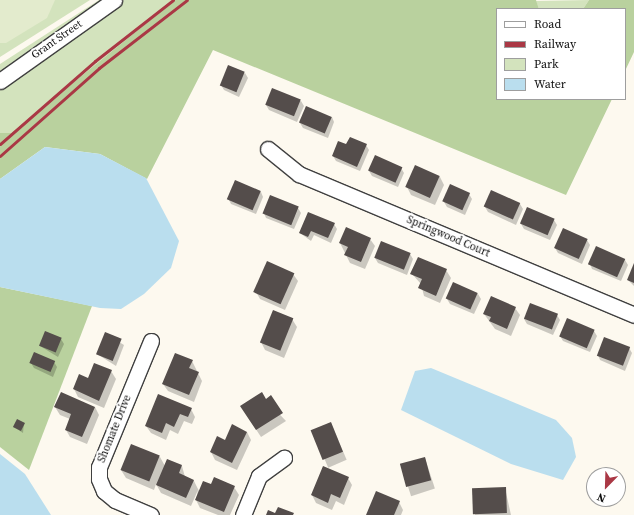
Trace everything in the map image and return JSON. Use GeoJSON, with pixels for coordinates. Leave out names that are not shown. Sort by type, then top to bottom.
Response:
{"type":"FeatureCollection","features":[{"type":"Feature","properties":{"kind":"street","name":"Grant Street"},"geometry":{"type":"LineString","coordinates":[[0,81],[114,0]]}},
{"type":"Feature","properties":{"kind":"street","name":"Springwood Court"},"geometry":{"type":"LineString","coordinates":[[268,149],[299,174],[634,315]]}},
{"type":"Feature","properties":{"kind":"street","name":"Shomate Drive"},"geometry":{"type":"LineString","coordinates":[[151,341],[99,467],[99,479],[104,491],[115,500],[151,515]]}},
{"type":"Feature","properties":{"kind":"street"},"geometry":{"type":"LineString","coordinates":[[243,515],[259,476],[284,458]]}},
{"type":"Feature","properties":{"kind":"green space"},"geometry":{"type":"Polygon","coordinates":[[[0,0],[90,0],[0,57],[0,0]]]}},
{"type":"Feature","properties":{"kind":"green space"},"geometry":{"type":"Polygon","coordinates":[[[0,0],[55,0],[47,18],[6,43],[0,43],[0,0]]]}},
{"type":"Feature","properties":{"kind":"green space"},"geometry":{"type":"Polygon","coordinates":[[[99,0],[103,0],[0,73],[0,64],[99,0]]]}},
{"type":"Feature","properties":{"kind":"green space"},"geometry":{"type":"Polygon","coordinates":[[[124,0],[175,0],[11,133],[0,133],[0,88],[124,0]]]}},
{"type":"Feature","properties":{"kind":"green space"},"geometry":{"type":"Polygon","coordinates":[[[175,0],[536,0],[539,8],[496,8],[496,100],[612,100],[566,195],[213,50],[147,179],[100,154],[45,147],[0,179],[0,133],[11,133],[175,0]]]}},
{"type":"Feature","properties":{"kind":"green space"},"geometry":{"type":"Polygon","coordinates":[[[589,0],[584,8],[539,8],[536,1],[589,0]]]}},
{"type":"Feature","properties":{"kind":"green space"},"geometry":{"type":"Polygon","coordinates":[[[589,0],[634,0],[634,52],[626,69],[626,8],[584,8],[589,0]]]}},
{"type":"Feature","properties":{"kind":"green space"},"geometry":{"type":"Polygon","coordinates":[[[0,287],[92,306],[29,470],[0,447],[0,287]]]}},
{"type":"Feature","properties":{"kind":"water"},"geometry":{"type":"Polygon","coordinates":[[[45,147],[100,154],[146,178],[179,241],[171,268],[144,294],[121,309],[100,308],[0,287],[0,179],[45,147]]]}},
{"type":"Feature","properties":{"kind":"water"},"geometry":{"type":"Polygon","coordinates":[[[431,368],[556,420],[572,438],[576,457],[563,480],[511,464],[401,410],[415,371],[431,368]]]}},
{"type":"Feature","properties":{"kind":"water"},"geometry":{"type":"Polygon","coordinates":[[[0,454],[25,474],[51,515],[0,515],[0,454]]]}},
{"type":"Feature","properties":{"kind":"building"},"geometry":{"type":"Polygon","coordinates":[[[228,65],[245,72],[236,92],[220,85],[228,65]]]}},
{"type":"Feature","properties":{"kind":"building"},"geometry":{"type":"Polygon","coordinates":[[[272,88],[301,100],[294,116],[265,105],[272,88]]]}},
{"type":"Feature","properties":{"kind":"building"},"geometry":{"type":"Polygon","coordinates":[[[306,106],[332,117],[325,134],[299,123],[306,106]]]}},
{"type":"Feature","properties":{"kind":"building"},"geometry":{"type":"Polygon","coordinates":[[[350,137],[367,144],[357,167],[332,156],[338,141],[346,144],[350,137]]]}},
{"type":"Feature","properties":{"kind":"building"},"geometry":{"type":"Polygon","coordinates":[[[375,155],[402,167],[395,183],[368,171],[375,155]]]}},
{"type":"Feature","properties":{"kind":"building"},"geometry":{"type":"Polygon","coordinates":[[[415,165],[440,176],[430,198],[405,187],[415,165]]]}},
{"type":"Feature","properties":{"kind":"building"},"geometry":{"type":"Polygon","coordinates":[[[235,180],[261,191],[253,210],[227,199],[235,180]]]}},
{"type":"Feature","properties":{"kind":"building"},"geometry":{"type":"Polygon","coordinates":[[[450,184],[470,193],[462,210],[442,201],[450,184]]]}},
{"type":"Feature","properties":{"kind":"building"},"geometry":{"type":"Polygon","coordinates":[[[491,190],[520,203],[513,219],[484,206],[491,190]]]}},
{"type":"Feature","properties":{"kind":"building"},"geometry":{"type":"Polygon","coordinates":[[[270,195],[299,207],[291,225],[263,214],[270,195]]]}},
{"type":"Feature","properties":{"kind":"building"},"geometry":{"type":"Polygon","coordinates":[[[527,207],[555,219],[548,235],[520,224],[527,207]]]}},
{"type":"Feature","properties":{"kind":"building"},"geometry":{"type":"Polygon","coordinates":[[[308,212],[335,223],[328,238],[311,231],[308,237],[299,233],[308,212]]]}},
{"type":"Feature","properties":{"kind":"building"},"geometry":{"type":"Polygon","coordinates":[[[346,227],[371,238],[361,262],[344,255],[348,247],[339,243],[346,227]]]}},
{"type":"Feature","properties":{"kind":"building"},"geometry":{"type":"Polygon","coordinates":[[[563,228],[588,239],[579,259],[554,248],[563,228]]]}},
{"type":"Feature","properties":{"kind":"building"},"geometry":{"type":"Polygon","coordinates":[[[381,241],[411,253],[404,270],[374,258],[381,241]]]}},
{"type":"Feature","properties":{"kind":"building"},"geometry":{"type":"Polygon","coordinates":[[[596,246],[625,259],[617,277],[588,264],[596,246]]]}},
{"type":"Feature","properties":{"kind":"building"},"geometry":{"type":"Polygon","coordinates":[[[418,257],[447,269],[436,296],[418,288],[422,279],[410,274],[418,257]]]}},
{"type":"Feature","properties":{"kind":"building"},"geometry":{"type":"Polygon","coordinates":[[[267,261],[294,273],[281,304],[253,292],[267,261]]]}},
{"type":"Feature","properties":{"kind":"building"},"geometry":{"type":"Polygon","coordinates":[[[634,263],[634,283],[627,280],[634,263]]]}},
{"type":"Feature","properties":{"kind":"building"},"geometry":{"type":"Polygon","coordinates":[[[453,282],[478,293],[470,309],[446,298],[453,282]]]}},
{"type":"Feature","properties":{"kind":"building"},"geometry":{"type":"Polygon","coordinates":[[[491,296],[516,307],[507,329],[489,321],[491,317],[483,314],[491,296]]]}},
{"type":"Feature","properties":{"kind":"building"},"geometry":{"type":"Polygon","coordinates":[[[530,303],[558,314],[552,330],[524,319],[530,303]]]}},
{"type":"Feature","properties":{"kind":"building"},"geometry":{"type":"Polygon","coordinates":[[[273,310],[293,318],[280,351],[260,342],[273,310]]]}},
{"type":"Feature","properties":{"kind":"building"},"geometry":{"type":"Polygon","coordinates":[[[567,318],[595,330],[587,348],[559,336],[567,318]]]}},
{"type":"Feature","properties":{"kind":"building"},"geometry":{"type":"Polygon","coordinates":[[[45,331],[62,338],[56,353],[39,346],[45,331]]]}},
{"type":"Feature","properties":{"kind":"building"},"geometry":{"type":"Polygon","coordinates":[[[105,332],[122,339],[113,361],[96,354],[105,332]]]}},
{"type":"Feature","properties":{"kind":"building"},"geometry":{"type":"Polygon","coordinates":[[[604,337],[630,347],[623,366],[597,356],[604,337]]]}},
{"type":"Feature","properties":{"kind":"building"},"geometry":{"type":"Polygon","coordinates":[[[34,352],[55,361],[50,372],[29,363],[34,352]]]}},
{"type":"Feature","properties":{"kind":"building"},"geometry":{"type":"Polygon","coordinates":[[[175,353],[193,360],[189,368],[199,372],[189,395],[162,384],[175,353]]]}},
{"type":"Feature","properties":{"kind":"building"},"geometry":{"type":"Polygon","coordinates":[[[94,363],[112,370],[99,401],[73,389],[79,374],[88,378],[94,363]]]}},
{"type":"Feature","properties":{"kind":"building"},"geometry":{"type":"Polygon","coordinates":[[[61,392],[95,407],[82,437],[65,430],[71,414],[54,407],[61,392]]]}},
{"type":"Feature","properties":{"kind":"building"},"geometry":{"type":"Polygon","coordinates":[[[262,392],[266,399],[271,395],[283,413],[256,430],[240,406],[262,392]]]}},
{"type":"Feature","properties":{"kind":"building"},"geometry":{"type":"Polygon","coordinates":[[[158,394],[192,408],[188,417],[180,414],[174,427],[166,423],[162,433],[145,426],[158,394]]]}},
{"type":"Feature","properties":{"kind":"building"},"geometry":{"type":"Polygon","coordinates":[[[17,419],[25,423],[21,431],[13,427],[17,419]]]}},
{"type":"Feature","properties":{"kind":"building"},"geometry":{"type":"Polygon","coordinates":[[[331,422],[343,452],[323,460],[311,430],[331,422]]]}},
{"type":"Feature","properties":{"kind":"building"},"geometry":{"type":"Polygon","coordinates":[[[232,424],[247,432],[232,463],[210,452],[217,436],[225,440],[232,424]]]}},
{"type":"Feature","properties":{"kind":"building"},"geometry":{"type":"Polygon","coordinates":[[[131,444],[160,456],[149,482],[121,470],[131,444]]]}},
{"type":"Feature","properties":{"kind":"building"},"geometry":{"type":"Polygon","coordinates":[[[425,457],[431,480],[406,487],[400,464],[425,457]]]}},
{"type":"Feature","properties":{"kind":"building"},"geometry":{"type":"Polygon","coordinates":[[[167,459],[182,465],[179,473],[194,480],[186,498],[156,485],[167,459]]]}},
{"type":"Feature","properties":{"kind":"building"},"geometry":{"type":"Polygon","coordinates":[[[323,466],[349,477],[340,498],[331,494],[328,503],[311,495],[323,466]]]}},
{"type":"Feature","properties":{"kind":"building"},"geometry":{"type":"Polygon","coordinates":[[[214,477],[235,486],[224,512],[195,500],[203,481],[211,484],[214,477]]]}},
{"type":"Feature","properties":{"kind":"building"},"geometry":{"type":"Polygon","coordinates":[[[506,487],[507,513],[473,514],[472,488],[506,487]]]}},
{"type":"Feature","properties":{"kind":"building"},"geometry":{"type":"Polygon","coordinates":[[[376,491],[400,501],[394,515],[366,515],[376,491]]]}},
{"type":"Feature","properties":{"kind":"building"},"geometry":{"type":"Polygon","coordinates":[[[278,507],[294,513],[293,515],[266,515],[268,510],[275,513],[278,507]]]}},
{"type":"Feature","properties":{"kind":"railway"},"geometry":{"type":"LineString","coordinates":[[0,144],[95,61],[173,0]]}},
{"type":"Feature","properties":{"kind":"railway"},"geometry":{"type":"LineString","coordinates":[[0,156],[99,68],[187,0]]}}]}
